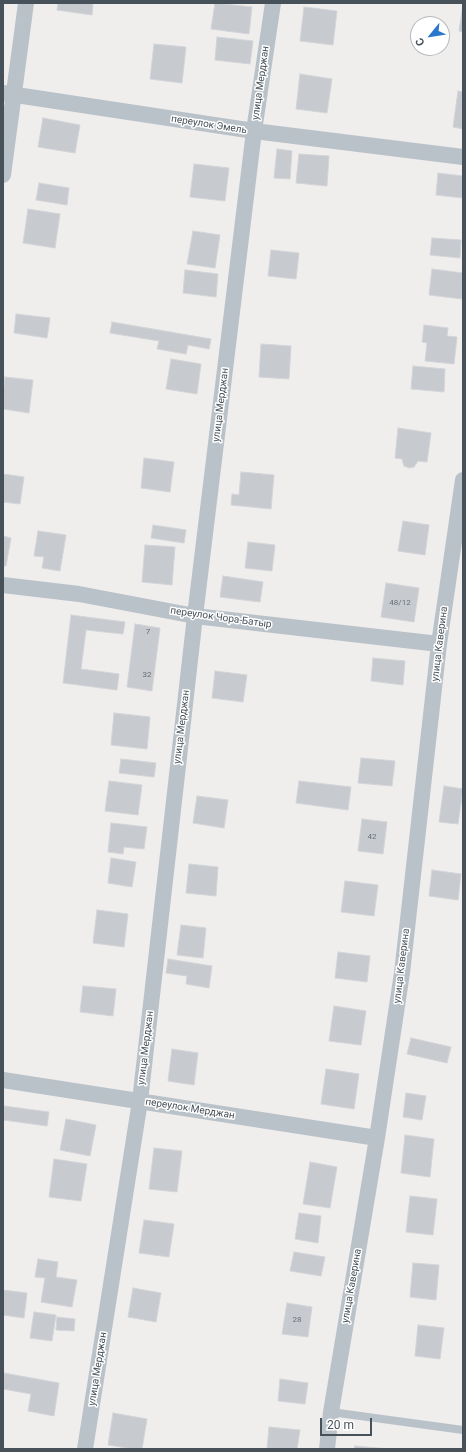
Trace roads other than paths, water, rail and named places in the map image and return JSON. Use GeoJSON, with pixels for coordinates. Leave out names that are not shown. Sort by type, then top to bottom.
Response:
{"type":"FeatureCollection","features":[{"type":"Feature","properties":{"kind":"street"},"geometry":{"type":"LineString","coordinates":[[3,175],[8,94],[26,3]]}},
{"type":"Feature","properties":{"kind":"street","name":"улица Мерджан"},"geometry":{"type":"LineString","coordinates":[[85,1449],[140,1101],[195,616],[254,131],[273,3]]}},
{"type":"Feature","properties":{"kind":"street","name":"переулок Эмель"},"geometry":{"type":"LineString","coordinates":[[8,94],[254,131],[463,156]]}},
{"type":"Feature","properties":{"kind":"street","name":"улица Каверина"},"geometry":{"type":"LineString","coordinates":[[327,1449],[331,1412],[377,1138],[402,972],[439,644],[463,480]]}},
{"type":"Feature","properties":{"kind":"street","name":"переулок Чора-Батыр"},"geometry":{"type":"LineString","coordinates":[[3,585],[79,594],[195,616],[439,644]]}},
{"type":"Feature","properties":{"kind":"street","name":"переулок Мерджан"},"geometry":{"type":"LineString","coordinates":[[3,1080],[377,1138]]}},
{"type":"Feature","properties":{"kind":"lane"},"geometry":{"type":"LineString","coordinates":[[331,1412],[463,1430]]}}]}
